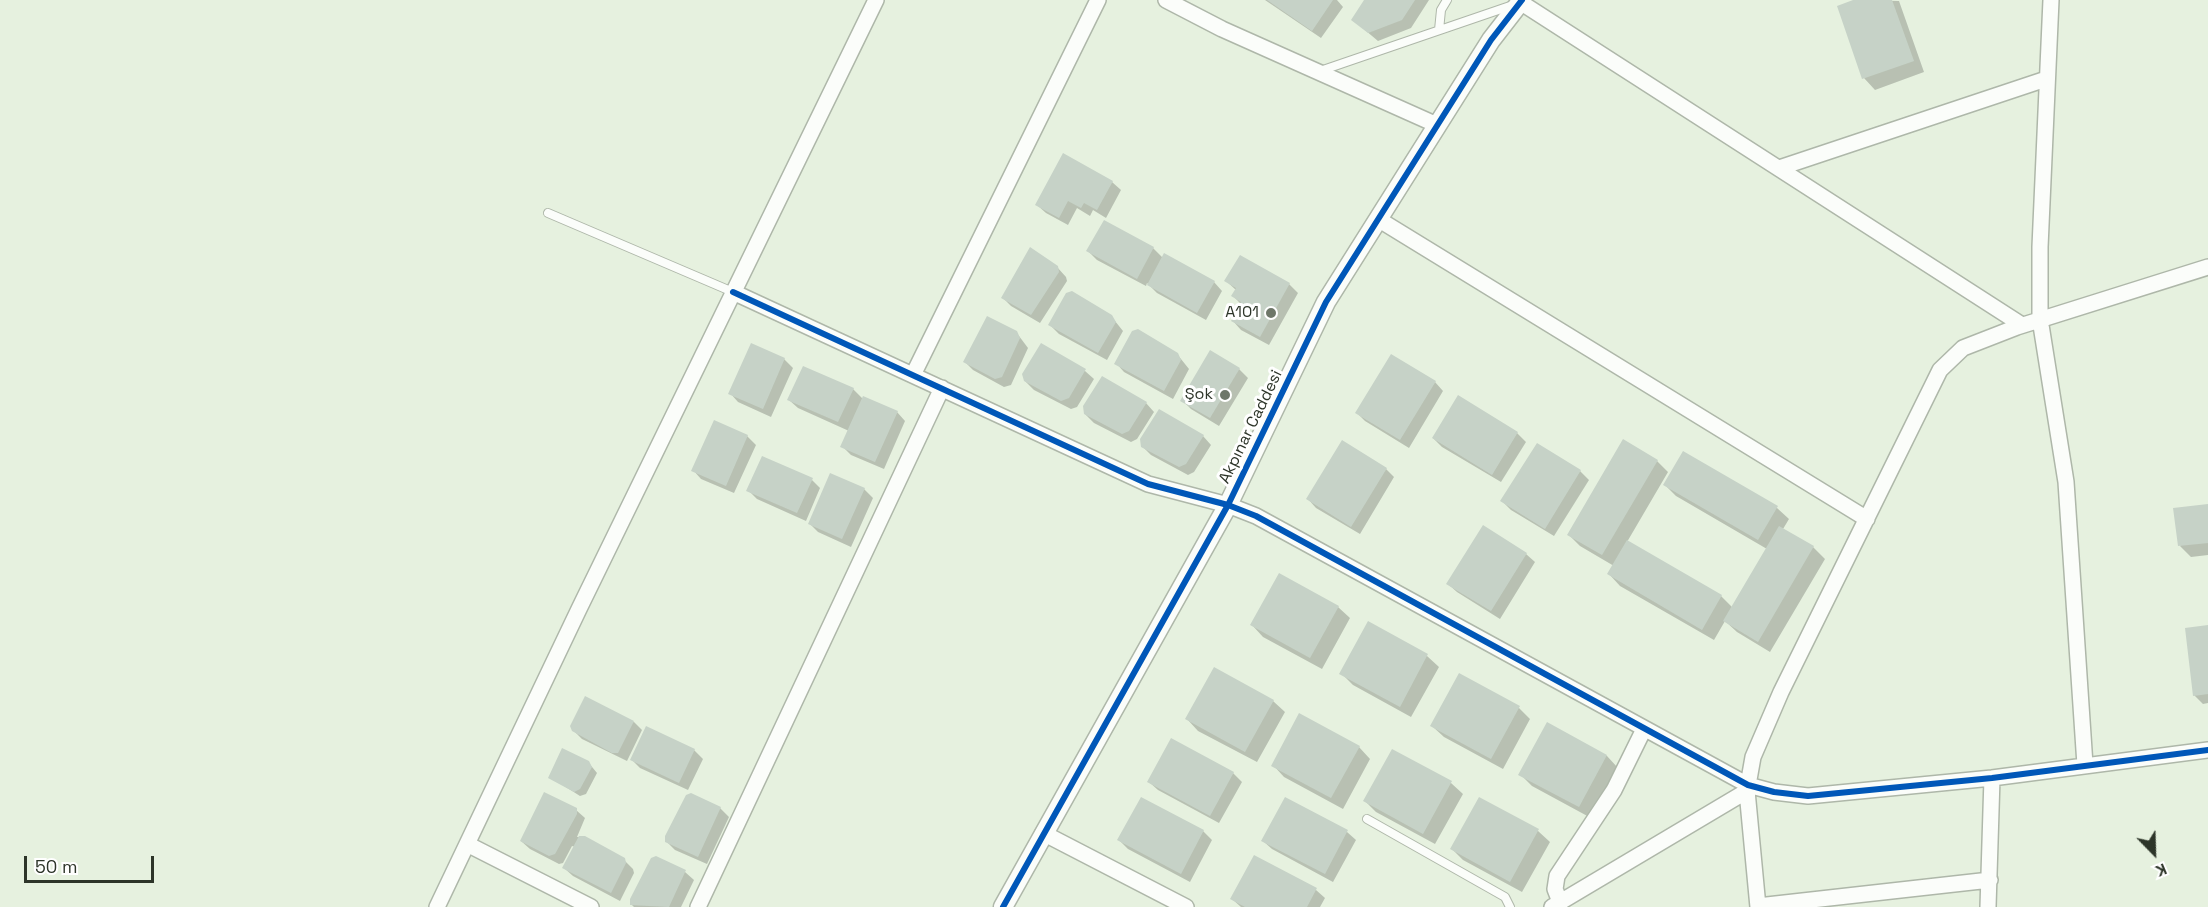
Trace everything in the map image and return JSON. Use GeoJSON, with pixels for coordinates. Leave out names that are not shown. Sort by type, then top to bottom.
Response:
{"type":"FeatureCollection","features":[{"type":"Feature","properties":{"kind":"street"},"geometry":{"type":"LineString","coordinates":[[437,907],[876,0]]}},
{"type":"Feature","properties":{"kind":"street"},"geometry":{"type":"LineString","coordinates":[[914,375],[1098,0]]}},
{"type":"Feature","properties":{"kind":"street"},"geometry":{"type":"LineString","coordinates":[[1166,0],[1437,125]]}},
{"type":"Feature","properties":{"kind":"street"},"geometry":{"type":"LineString","coordinates":[[2051,0],[2046,79],[2040,319],[2066,482],[2085,765]]}},
{"type":"Feature","properties":{"kind":"street"},"geometry":{"type":"LineString","coordinates":[[1521,1],[2022,325]]}},
{"type":"Feature","properties":{"kind":"street","name":"Akpınar Caddesi"},"geometry":{"type":"LineString","coordinates":[[1003,907],[1228,505],[1326,302],[1491,40],[1521,1]]}},
{"type":"Feature","properties":{"kind":"street"},"geometry":{"type":"LineString","coordinates":[[1779,168],[2046,79]]}},
{"type":"Feature","properties":{"kind":"street"},"geometry":{"type":"LineString","coordinates":[[1378,219],[1867,519]]}},
{"type":"Feature","properties":{"kind":"street"},"geometry":{"type":"LineString","coordinates":[[1990,880],[1758,907],[1747,788],[1753,758],[1782,692],[1940,369],[1963,348],[2022,325],[2208,267]]}},
{"type":"Feature","properties":{"kind":"street"},"geometry":{"type":"LineString","coordinates":[[733,292],[1148,484],[1228,505],[1256,516],[1747,788],[1809,796],[1992,778],[2208,750]]}},
{"type":"Feature","properties":{"kind":"street"},"geometry":{"type":"LineString","coordinates":[[698,907],[942,388]]}},
{"type":"Feature","properties":{"kind":"street"},"geometry":{"type":"LineString","coordinates":[[1644,729],[1608,800],[1557,876],[1556,905],[1747,788]]}},
{"type":"Feature","properties":{"kind":"street"},"geometry":{"type":"LineString","coordinates":[[1988,907],[1992,778]]}},
{"type":"Feature","properties":{"kind":"street"},"geometry":{"type":"LineString","coordinates":[[1043,833],[1185,907]]}},
{"type":"Feature","properties":{"kind":"street"},"geometry":{"type":"LineString","coordinates":[[467,844],[591,907]]}},
{"type":"Feature","properties":{"kind":"lane"},"geometry":{"type":"LineString","coordinates":[[1439,30],[1441,10],[1447,0]]}},
{"type":"Feature","properties":{"kind":"lane"},"geometry":{"type":"LineString","coordinates":[[1318,71],[1521,1]]}},
{"type":"Feature","properties":{"kind":"lane"},"geometry":{"type":"LineString","coordinates":[[548,213],[733,292]]}},
{"type":"Feature","properties":{"kind":"lane"},"geometry":{"type":"LineString","coordinates":[[1367,819],[1505,897],[1510,907]]}},
{"type":"Feature","properties":{"kind":"building"},"geometry":{"type":"Polygon","coordinates":[[[1267,0],[1333,0],[1312,31],[1267,0]]]}},
{"type":"Feature","properties":{"kind":"building"},"geometry":{"type":"Polygon","coordinates":[[[1364,0],[1415,0],[1402,20],[1368,33],[1351,20],[1364,0]]]}},
{"type":"Feature","properties":{"kind":"building"},"geometry":{"type":"Polygon","coordinates":[[[1853,0],[1892,0],[1914,61],[1862,79],[1837,6],[1853,0]]]}},
{"type":"Feature","properties":{"kind":"building"},"geometry":{"type":"Polygon","coordinates":[[[1063,153],[1113,181],[1097,210],[1084,203],[1081,208],[1068,201],[1059,218],[1035,205],[1063,153]]]}},
{"type":"Feature","properties":{"kind":"building"},"geometry":{"type":"Polygon","coordinates":[[[1104,220],[1154,247],[1137,279],[1086,251],[1104,220]]]}},
{"type":"Feature","properties":{"kind":"building"},"geometry":{"type":"Polygon","coordinates":[[[1030,247],[1058,266],[1059,272],[1031,315],[1001,298],[1030,247]]]}},
{"type":"Feature","properties":{"kind":"building"},"geometry":{"type":"Polygon","coordinates":[[[1164,253],[1215,281],[1197,313],[1147,285],[1164,253]]]}},
{"type":"Feature","properties":{"kind":"building"},"geometry":{"type":"Polygon","coordinates":[[[1240,255],[1290,283],[1260,337],[1231,321],[1241,302],[1231,296],[1236,288],[1224,281],[1240,255]]]}},
{"type":"Feature","properties":{"kind":"building"},"geometry":{"type":"Polygon","coordinates":[[[1072,291],[1112,315],[1116,322],[1098,353],[1048,325],[1066,293],[1072,291]]]}},
{"type":"Feature","properties":{"kind":"building"},"geometry":{"type":"Polygon","coordinates":[[[987,316],[1017,331],[1020,338],[1002,377],[995,379],[963,362],[987,316]]]}},
{"type":"Feature","properties":{"kind":"building"},"geometry":{"type":"Polygon","coordinates":[[[1138,329],[1178,353],[1181,360],[1164,391],[1114,364],[1132,331],[1138,329]]]}},
{"type":"Feature","properties":{"kind":"building"},"geometry":{"type":"Polygon","coordinates":[[[751,343],[785,358],[763,409],[728,394],[751,343]]]}},
{"type":"Feature","properties":{"kind":"building"},"geometry":{"type":"Polygon","coordinates":[[[1041,343],[1086,369],[1069,398],[1061,401],[1024,381],[1022,374],[1041,343]]]}},
{"type":"Feature","properties":{"kind":"building"},"geometry":{"type":"Polygon","coordinates":[[[1210,350],[1240,368],[1210,418],[1180,401],[1210,350]]]}},
{"type":"Feature","properties":{"kind":"building"},"geometry":{"type":"Polygon","coordinates":[[[1391,354],[1436,381],[1400,440],[1355,413],[1391,354]]]}},
{"type":"Feature","properties":{"kind":"building"},"geometry":{"type":"Polygon","coordinates":[[[803,366],[854,388],[838,422],[787,400],[803,366]]]}},
{"type":"Feature","properties":{"kind":"building"},"geometry":{"type":"Polygon","coordinates":[[[1102,376],[1147,402],[1129,431],[1122,434],[1084,414],[1083,406],[1102,376]]]}},
{"type":"Feature","properties":{"kind":"building"},"geometry":{"type":"Polygon","coordinates":[[[1458,395],[1518,432],[1492,475],[1432,438],[1458,395]]]}},
{"type":"Feature","properties":{"kind":"building"},"geometry":{"type":"Polygon","coordinates":[[[863,396],[898,411],[875,462],[840,447],[863,396]]]}},
{"type":"Feature","properties":{"kind":"building"},"geometry":{"type":"Polygon","coordinates":[[[1159,409],[1204,435],[1186,464],[1179,467],[1141,447],[1140,439],[1159,409]]]}},
{"type":"Feature","properties":{"kind":"building"},"geometry":{"type":"Polygon","coordinates":[[[714,420],[748,435],[726,486],[691,471],[714,420]]]}},
{"type":"Feature","properties":{"kind":"building"},"geometry":{"type":"Polygon","coordinates":[[[1623,439],[1658,460],[1602,555],[1567,535],[1623,439]]]}},
{"type":"Feature","properties":{"kind":"building"},"geometry":{"type":"Polygon","coordinates":[[[1342,440],[1387,468],[1351,527],[1306,499],[1342,440]]]}},
{"type":"Feature","properties":{"kind":"building"},"geometry":{"type":"Polygon","coordinates":[[[1537,443],[1581,470],[1545,529],[1500,501],[1537,443]]]}},
{"type":"Feature","properties":{"kind":"building"},"geometry":{"type":"Polygon","coordinates":[[[1683,451],[1778,506],[1758,540],[1663,485],[1683,451]]]}},
{"type":"Feature","properties":{"kind":"building"},"geometry":{"type":"Polygon","coordinates":[[[762,456],[813,478],[797,513],[746,491],[762,456]]]}},
{"type":"Feature","properties":{"kind":"building"},"geometry":{"type":"Polygon","coordinates":[[[830,473],[865,488],[842,539],[808,524],[830,473]]]}},
{"type":"Feature","properties":{"kind":"building"},"geometry":{"type":"Polygon","coordinates":[[[2208,504],[2208,543],[2178,546],[2173,508],[2208,504]]]}},
{"type":"Feature","properties":{"kind":"building"},"geometry":{"type":"Polygon","coordinates":[[[1483,525],[1527,553],[1491,611],[1446,584],[1483,525]]]}},
{"type":"Feature","properties":{"kind":"building"},"geometry":{"type":"Polygon","coordinates":[[[1779,526],[1814,546],[1758,642],[1723,621],[1779,526]]]}},
{"type":"Feature","properties":{"kind":"building"},"geometry":{"type":"Polygon","coordinates":[[[1627,540],[1722,595],[1702,630],[1607,574],[1627,540]]]}},
{"type":"Feature","properties":{"kind":"building"},"geometry":{"type":"Polygon","coordinates":[[[1279,573],[1339,606],[1310,658],[1250,625],[1279,573]]]}},
{"type":"Feature","properties":{"kind":"building"},"geometry":{"type":"Polygon","coordinates":[[[1368,621],[1428,654],[1400,707],[1339,674],[1368,621]]]}},
{"type":"Feature","properties":{"kind":"building"},"geometry":{"type":"Polygon","coordinates":[[[2208,625],[2208,694],[2193,696],[2185,628],[2208,625]]]}},
{"type":"Feature","properties":{"kind":"building"},"geometry":{"type":"Polygon","coordinates":[[[1214,667],[1274,700],[1245,752],[1185,719],[1214,667]]]}},
{"type":"Feature","properties":{"kind":"building"},"geometry":{"type":"Polygon","coordinates":[[[1459,673],[1520,706],[1491,759],[1430,726],[1459,673]]]}},
{"type":"Feature","properties":{"kind":"building"},"geometry":{"type":"Polygon","coordinates":[[[585,696],[634,721],[618,753],[612,753],[572,731],[570,726],[585,696]]]}},
{"type":"Feature","properties":{"kind":"building"},"geometry":{"type":"Polygon","coordinates":[[[1299,713],[1360,746],[1331,798],[1271,766],[1299,713]]]}},
{"type":"Feature","properties":{"kind":"building"},"geometry":{"type":"Polygon","coordinates":[[[1547,722],[1607,755],[1579,807],[1518,775],[1547,722]]]}},
{"type":"Feature","properties":{"kind":"building"},"geometry":{"type":"Polygon","coordinates":[[[646,726],[695,749],[679,783],[630,760],[646,726]]]}},
{"type":"Feature","properties":{"kind":"building"},"geometry":{"type":"Polygon","coordinates":[[[1171,738],[1234,772],[1210,816],[1147,782],[1171,738]]]}},
{"type":"Feature","properties":{"kind":"building"},"geometry":{"type":"Polygon","coordinates":[[[562,748],[589,761],[592,767],[580,789],[574,792],[548,778],[562,748]]]}},
{"type":"Feature","properties":{"kind":"building"},"geometry":{"type":"Polygon","coordinates":[[[1392,749],[1452,781],[1423,834],[1363,801],[1392,749]]]}},
{"type":"Feature","properties":{"kind":"building"},"geometry":{"type":"Polygon","coordinates":[[[544,792],[577,808],[577,814],[555,854],[549,856],[520,841],[544,792]]]}},
{"type":"Feature","properties":{"kind":"building"},"geometry":{"type":"Polygon","coordinates":[[[691,793],[721,807],[698,857],[665,842],[665,836],[686,795],[691,793]]]}},
{"type":"Feature","properties":{"kind":"building"},"geometry":{"type":"Polygon","coordinates":[[[1141,797],[1204,830],[1181,874],[1117,840],[1141,797]]]}},
{"type":"Feature","properties":{"kind":"building"},"geometry":{"type":"Polygon","coordinates":[[[1285,797],[1348,830],[1325,874],[1261,841],[1285,797]]]}},
{"type":"Feature","properties":{"kind":"building"},"geometry":{"type":"Polygon","coordinates":[[[1479,797],[1539,829],[1510,882],[1450,849],[1479,797]]]}},
{"type":"Feature","properties":{"kind":"building"},"geometry":{"type":"Polygon","coordinates":[[[579,836],[585,836],[625,858],[626,863],[611,893],[562,868],[579,836]]]}},
{"type":"Feature","properties":{"kind":"building"},"geometry":{"type":"Polygon","coordinates":[[[1254,855],[1317,888],[1307,907],[1245,907],[1230,899],[1254,855]]]}},
{"type":"Feature","properties":{"kind":"building"},"geometry":{"type":"Polygon","coordinates":[[[656,856],[686,870],[669,907],[630,905],[630,899],[651,858],[656,856]]]}},
{"type":"Feature","properties":{"kind":"cycle path"},"geometry":{"type":"LineString","coordinates":[[1003,907],[1228,505],[1326,302],[1491,40],[1522,0]]}},
{"type":"Feature","properties":{"kind":"cycle path"},"geometry":{"type":"LineString","coordinates":[[733,292],[1148,484],[1228,505],[1256,516],[1748,785],[1774,792],[1808,796],[1992,778],[2208,750]]}},
{"type":"Feature","properties":{"kind":"place","name":"A101"},"geometry":{"type":"Point","coordinates":[1271,313]}},
{"type":"Feature","properties":{"kind":"place","name":"Şok"},"geometry":{"type":"Point","coordinates":[1225,395]}}]}
